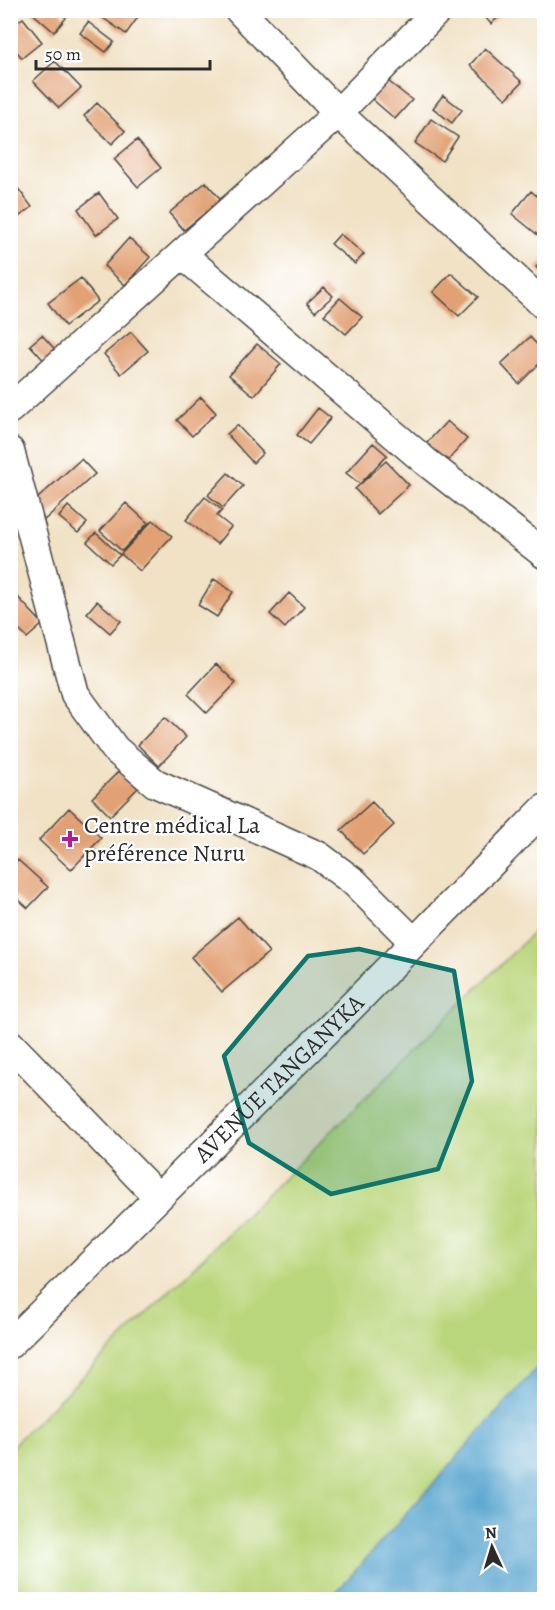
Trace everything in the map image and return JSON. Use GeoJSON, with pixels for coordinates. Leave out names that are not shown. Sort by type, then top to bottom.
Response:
{"type":"FeatureCollection","features":[{"type":"Feature","properties":{"kind":"street"},"geometry":{"type":"LineString","coordinates":[[239,10],[338,113],[544,305]]}},
{"type":"Feature","properties":{"kind":"street"},"geometry":{"type":"LineString","coordinates":[[10,409],[338,113],[438,10]]}},
{"type":"Feature","properties":{"kind":"street"},"geometry":{"type":"LineString","coordinates":[[183,255],[425,461],[544,554]]}},
{"type":"Feature","properties":{"kind":"street"},"geometry":{"type":"LineString","coordinates":[[10,451],[75,694],[115,748],[155,783],[319,856],[354,882],[413,942]]}},
{"type":"Feature","properties":{"kind":"street","name":"AVENUE TANGANYKA"},"geometry":{"type":"LineString","coordinates":[[11,1341],[354,1004],[544,809]]}},
{"type":"Feature","properties":{"kind":"street"},"geometry":{"type":"LineString","coordinates":[[10,1044],[157,1196]]}},
{"type":"Feature","properties":{"kind":"highlighted area"},"geometry":{"type":"Polygon","coordinates":[[[359,949],[454,971],[472,1081],[438,1169],[331,1194],[249,1143],[224,1056],[308,956],[359,949]]]}},
{"type":"Feature","properties":{"kind":"green space"},"geometry":{"type":"Polygon","coordinates":[[[544,922],[544,1360],[330,1599],[11,1600],[11,1447],[544,922]]]}},
{"type":"Feature","properties":{"kind":"water"},"geometry":{"type":"Polygon","coordinates":[[[544,1360],[544,1599],[330,1599],[544,1360]]]}},
{"type":"Feature","properties":{"kind":"building"},"geometry":{"type":"Polygon","coordinates":[[[29,10],[58,10],[66,18],[54,32],[29,10]]]}},
{"type":"Feature","properties":{"kind":"building"},"geometry":{"type":"Polygon","coordinates":[[[98,10],[143,10],[126,34],[96,13],[98,10]]]}},
{"type":"Feature","properties":{"kind":"building"},"geometry":{"type":"Polygon","coordinates":[[[479,10],[506,10],[491,24],[479,10]]]}},
{"type":"Feature","properties":{"kind":"building"},"geometry":{"type":"Polygon","coordinates":[[[23,18],[42,42],[22,58],[10,43],[10,27],[23,18]]]}},
{"type":"Feature","properties":{"kind":"building"},"geometry":{"type":"Polygon","coordinates":[[[88,22],[114,42],[106,52],[80,33],[88,22]]]}},
{"type":"Feature","properties":{"kind":"building"},"geometry":{"type":"Polygon","coordinates":[[[485,48],[522,82],[506,99],[470,65],[485,48]]]}},
{"type":"Feature","properties":{"kind":"building"},"geometry":{"type":"Polygon","coordinates":[[[55,61],[81,88],[59,108],[33,81],[55,61]]]}},
{"type":"Feature","properties":{"kind":"building"},"geometry":{"type":"Polygon","coordinates":[[[388,81],[412,100],[395,119],[372,99],[388,81]]]}},
{"type":"Feature","properties":{"kind":"building"},"geometry":{"type":"Polygon","coordinates":[[[443,95],[462,110],[452,123],[433,108],[443,95]]]}},
{"type":"Feature","properties":{"kind":"building"},"geometry":{"type":"Polygon","coordinates":[[[97,103],[125,131],[112,144],[84,116],[97,103]]]}},
{"type":"Feature","properties":{"kind":"building"},"geometry":{"type":"Polygon","coordinates":[[[431,119],[458,137],[442,161],[415,143],[431,119]]]}},
{"type":"Feature","properties":{"kind":"building"},"geometry":{"type":"Polygon","coordinates":[[[137,140],[161,168],[138,187],[114,159],[137,140]]]}},
{"type":"Feature","properties":{"kind":"building"},"geometry":{"type":"Polygon","coordinates":[[[13,182],[32,207],[20,216],[10,203],[13,182]]]}},
{"type":"Feature","properties":{"kind":"building"},"geometry":{"type":"Polygon","coordinates":[[[206,182],[221,200],[184,230],[169,213],[206,182]]]}},
{"type":"Feature","properties":{"kind":"building"},"geometry":{"type":"Polygon","coordinates":[[[531,191],[544,202],[544,229],[539,236],[512,214],[531,191]]]}},
{"type":"Feature","properties":{"kind":"building"},"geometry":{"type":"Polygon","coordinates":[[[99,193],[118,219],[96,235],[78,209],[99,193]]]}},
{"type":"Feature","properties":{"kind":"building"},"geometry":{"type":"Polygon","coordinates":[[[340,234],[364,254],[355,264],[331,244],[340,234]]]}},
{"type":"Feature","properties":{"kind":"building"},"geometry":{"type":"Polygon","coordinates":[[[129,238],[150,257],[125,285],[104,266],[129,238]]]}},
{"type":"Feature","properties":{"kind":"building"},"geometry":{"type":"Polygon","coordinates":[[[544,260],[544,276],[536,267],[544,260]]]}},
{"type":"Feature","properties":{"kind":"building"},"geometry":{"type":"Polygon","coordinates":[[[451,273],[478,297],[459,316],[433,292],[451,273]]]}},
{"type":"Feature","properties":{"kind":"building"},"geometry":{"type":"Polygon","coordinates":[[[81,278],[98,301],[65,326],[48,303],[81,278]]]}},
{"type":"Feature","properties":{"kind":"building"},"geometry":{"type":"Polygon","coordinates":[[[324,287],[333,296],[315,312],[307,303],[324,287]]]}},
{"type":"Feature","properties":{"kind":"building"},"geometry":{"type":"Polygon","coordinates":[[[340,298],[362,317],[346,334],[324,315],[340,298]]]}},
{"type":"Feature","properties":{"kind":"building"},"geometry":{"type":"Polygon","coordinates":[[[131,332],[148,351],[121,374],[104,354],[131,332]]]}},
{"type":"Feature","properties":{"kind":"building"},"geometry":{"type":"Polygon","coordinates":[[[42,335],[60,355],[48,365],[30,345],[42,335]]]}},
{"type":"Feature","properties":{"kind":"building"},"geometry":{"type":"Polygon","coordinates":[[[530,337],[544,352],[544,359],[519,384],[501,364],[530,337]]]}},
{"type":"Feature","properties":{"kind":"building"},"geometry":{"type":"Polygon","coordinates":[[[257,344],[281,364],[254,396],[229,375],[257,344]]]}},
{"type":"Feature","properties":{"kind":"building"},"geometry":{"type":"Polygon","coordinates":[[[201,397],[216,413],[192,436],[177,420],[201,397]]]}},
{"type":"Feature","properties":{"kind":"building"},"geometry":{"type":"Polygon","coordinates":[[[318,408],[331,418],[309,444],[297,435],[318,408]]]}},
{"type":"Feature","properties":{"kind":"building"},"geometry":{"type":"Polygon","coordinates":[[[447,421],[467,439],[444,465],[423,447],[447,421]]]}},
{"type":"Feature","properties":{"kind":"building"},"geometry":{"type":"Polygon","coordinates":[[[237,425],[263,453],[253,463],[227,434],[237,425]]]}},
{"type":"Feature","properties":{"kind":"building"},"geometry":{"type":"Polygon","coordinates":[[[373,443],[387,455],[360,484],[346,473],[373,443]]]}},
{"type":"Feature","properties":{"kind":"building"},"geometry":{"type":"Polygon","coordinates":[[[81,459],[95,474],[41,523],[27,508],[81,459]]]}},
{"type":"Feature","properties":{"kind":"building"},"geometry":{"type":"Polygon","coordinates":[[[386,461],[409,485],[378,514],[355,489],[386,461]]]}},
{"type":"Feature","properties":{"kind":"building"},"geometry":{"type":"Polygon","coordinates":[[[228,473],[243,486],[223,508],[208,495],[228,473]]]}},
{"type":"Feature","properties":{"kind":"building"},"geometry":{"type":"Polygon","coordinates":[[[205,497],[222,510],[217,516],[231,527],[217,544],[186,520],[205,497]]]}},
{"type":"Feature","properties":{"kind":"building"},"geometry":{"type":"Polygon","coordinates":[[[126,503],[148,523],[122,551],[100,531],[126,503]]]}},
{"type":"Feature","properties":{"kind":"building"},"geometry":{"type":"Polygon","coordinates":[[[68,506],[87,523],[78,533],[59,517],[68,506]]]}},
{"type":"Feature","properties":{"kind":"building"},"geometry":{"type":"Polygon","coordinates":[[[153,520],[172,536],[140,571],[121,554],[153,520]]]}},
{"type":"Feature","properties":{"kind":"building"},"geometry":{"type":"Polygon","coordinates":[[[96,533],[120,555],[111,564],[87,542],[96,533]]]}},
{"type":"Feature","properties":{"kind":"building"},"geometry":{"type":"Polygon","coordinates":[[[214,579],[233,592],[217,617],[198,605],[214,579]]]}},
{"type":"Feature","properties":{"kind":"building"},"geometry":{"type":"Polygon","coordinates":[[[14,593],[43,624],[27,638],[10,621],[10,596],[14,593]]]}},
{"type":"Feature","properties":{"kind":"building"},"geometry":{"type":"Polygon","coordinates":[[[289,593],[304,607],[285,628],[270,614],[289,593]]]}},
{"type":"Feature","properties":{"kind":"building"},"geometry":{"type":"Polygon","coordinates":[[[97,601],[121,621],[110,633],[87,613],[97,601]]]}},
{"type":"Feature","properties":{"kind":"building"},"geometry":{"type":"Polygon","coordinates":[[[216,664],[236,683],[207,713],[188,694],[216,664]]]}},
{"type":"Feature","properties":{"kind":"building"},"geometry":{"type":"Polygon","coordinates":[[[165,717],[186,737],[159,766],[138,745],[165,717]]]}},
{"type":"Feature","properties":{"kind":"building"},"geometry":{"type":"Polygon","coordinates":[[[120,770],[138,788],[110,816],[92,798],[120,770]]]}},
{"type":"Feature","properties":{"kind":"building"},"geometry":{"type":"Polygon","coordinates":[[[372,802],[394,825],[363,854],[341,830],[372,802]]]}},
{"type":"Feature","properties":{"kind":"building","name":"Centre médical La préférence Nuru"},"geometry":{"type":"Polygon","coordinates":[[[69,808],[101,838],[71,870],[39,840],[69,808]]]}},
{"type":"Feature","properties":{"kind":"building"},"geometry":{"type":"Polygon","coordinates":[[[18,860],[48,887],[28,908],[10,892],[10,869],[18,860]]]}},
{"type":"Feature","properties":{"kind":"building"},"geometry":{"type":"Polygon","coordinates":[[[238,917],[269,952],[222,992],[191,957],[238,917]]]}},
{"type":"Feature","properties":{"kind":"place","name":"Centre médical La préférence Nuru"},"geometry":{"type":"Point","coordinates":[70,839]}}]}
